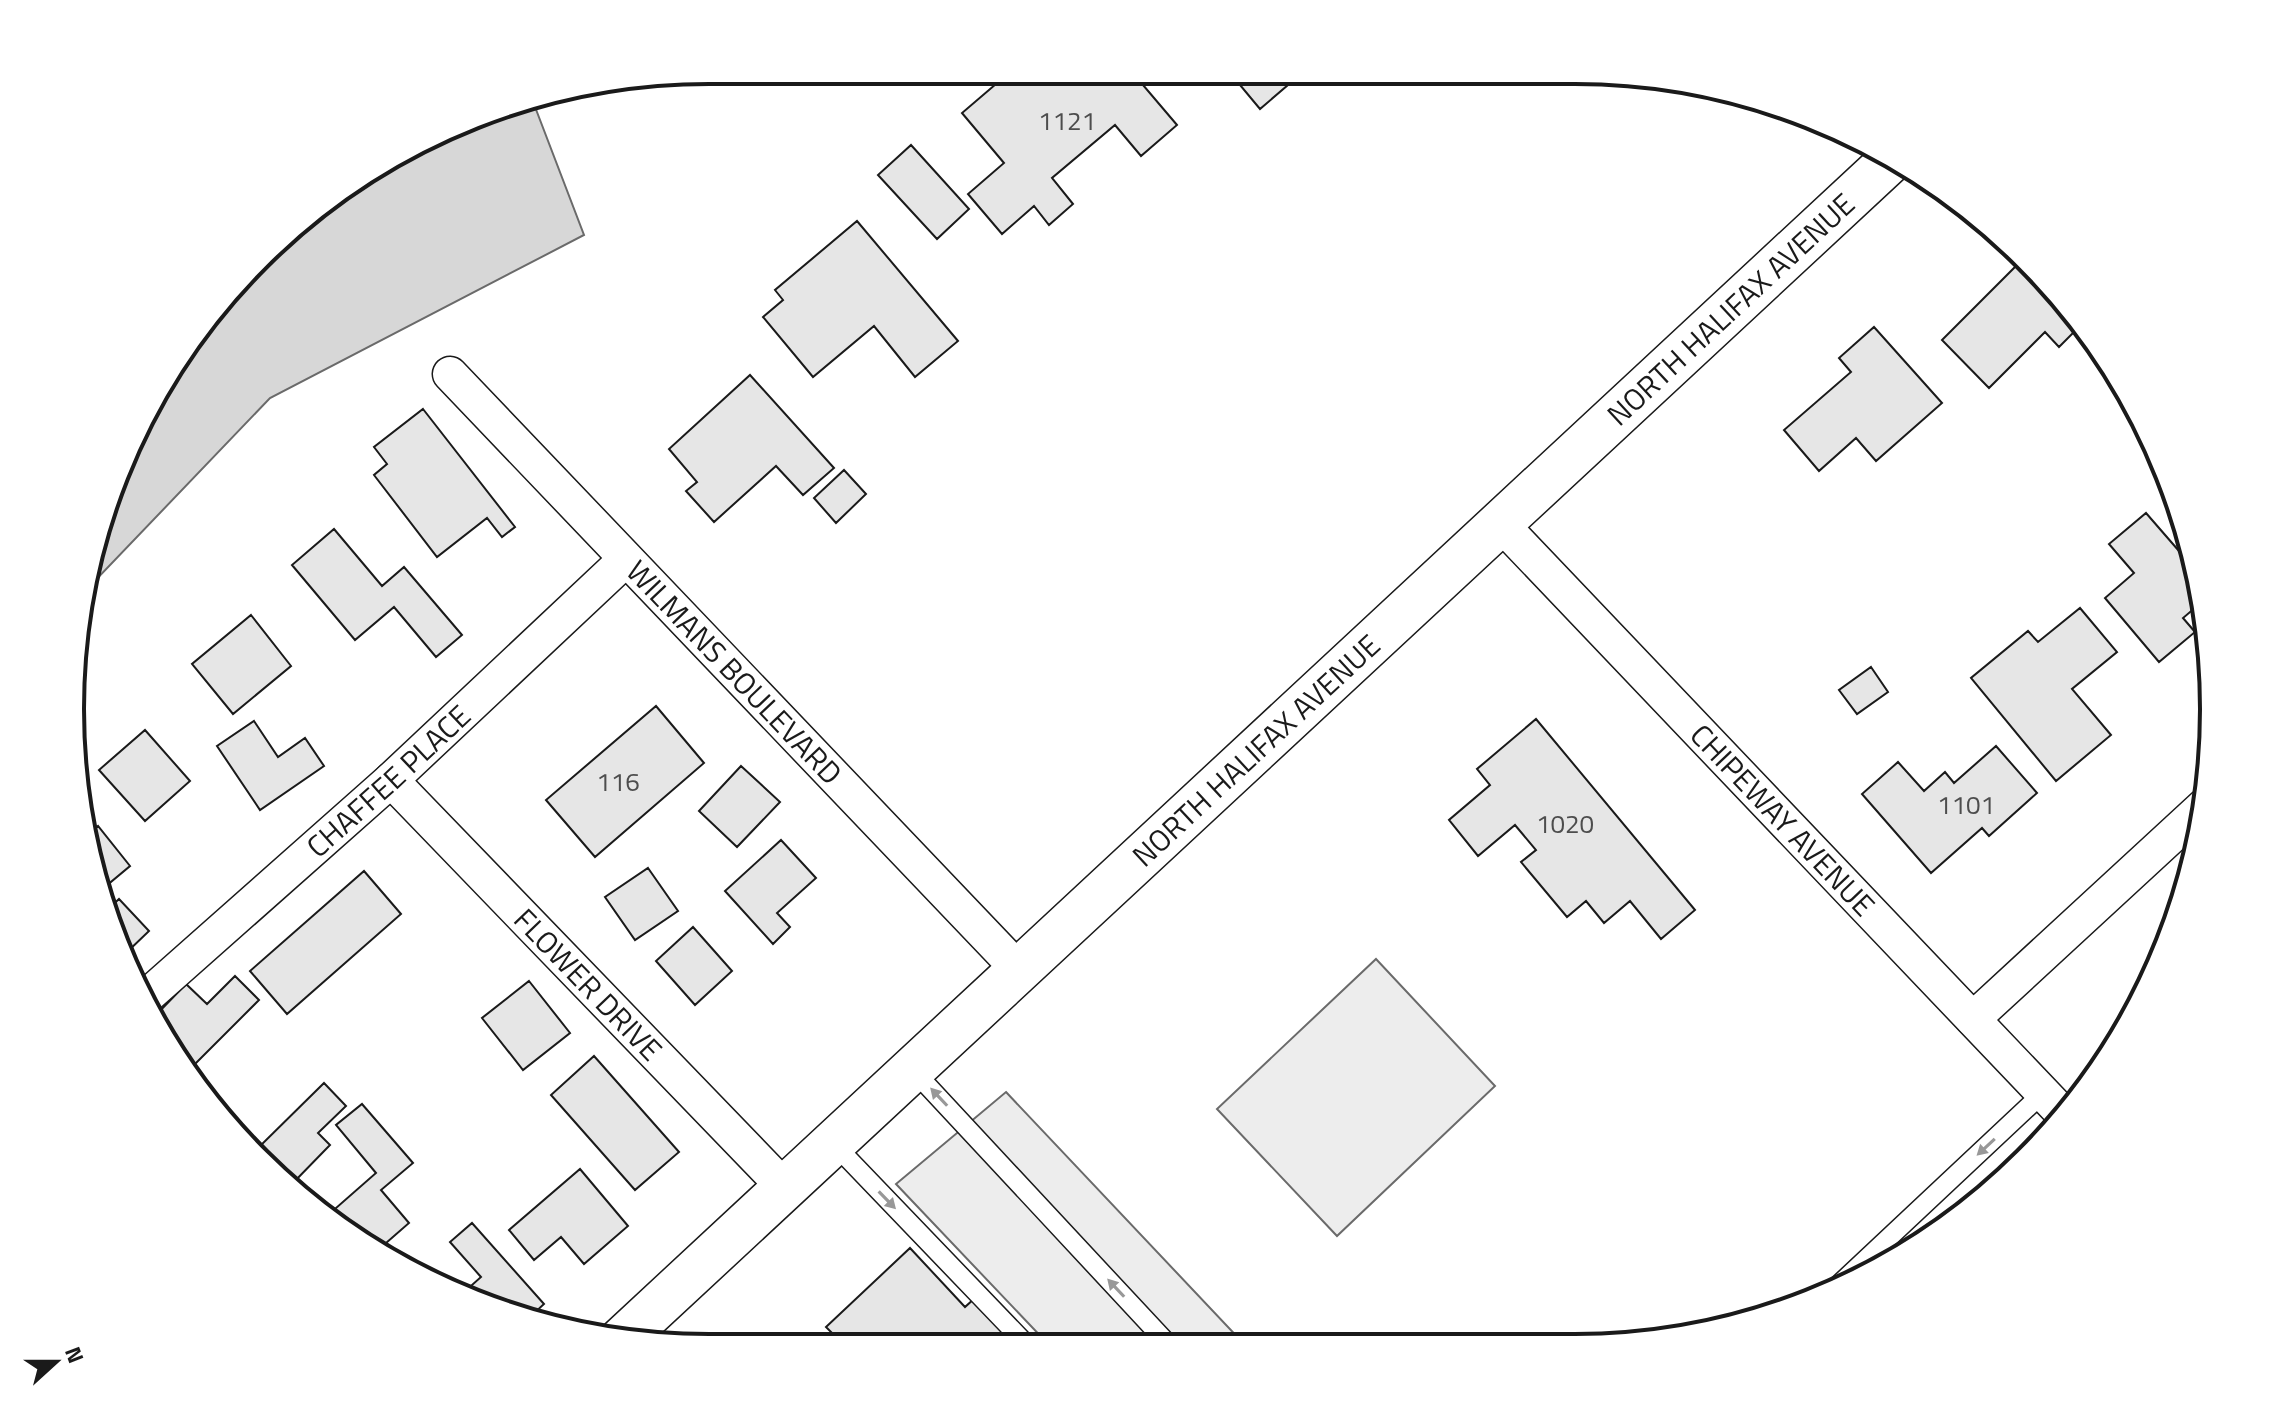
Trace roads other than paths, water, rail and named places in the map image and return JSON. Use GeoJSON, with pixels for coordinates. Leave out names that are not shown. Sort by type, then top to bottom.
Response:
{"type":"FeatureCollection","features":[{"type":"Feature","properties":{"kind":"street","name":"NORTH HALIFAX AVENUE"},"geometry":{"type":"LineString","coordinates":[[632,1330],[1884,166]]}},
{"type":"Feature","properties":{"kind":"street","name":"WILMANS BOULEVARD"},"geometry":{"type":"LineString","coordinates":[[450,374],[1018,969]]}},
{"type":"Feature","properties":{"kind":"street","name":"CHIPEWAY AVENUE"},"geometry":{"type":"LineString","coordinates":[[1500,523],[2054,1105]]}},
{"type":"Feature","properties":{"kind":"street","name":"CHAFFEE PLACE"},"geometry":{"type":"LineString","coordinates":[[152,992],[391,780],[625,560]]}},
{"type":"Feature","properties":{"kind":"street","name":"FLOWER DRIVE"},"geometry":{"type":"LineString","coordinates":[[391,780],[785,1188]]}},
{"type":"Feature","properties":{"kind":"street"},"geometry":{"type":"LineString","coordinates":[[1973,1019],[2190,819]]}},
{"type":"Feature","properties":{"kind":"lane"},"geometry":{"type":"LineString","coordinates":[[912,1069],[1150,1334]]}},
{"type":"Feature","properties":{"kind":"lane"},"geometry":{"type":"LineString","coordinates":[[1868,1261],[2054,1105]]}},
{"type":"Feature","properties":{"kind":"lane"},"geometry":{"type":"LineString","coordinates":[[833,1143],[1016,1334]]}}]}
